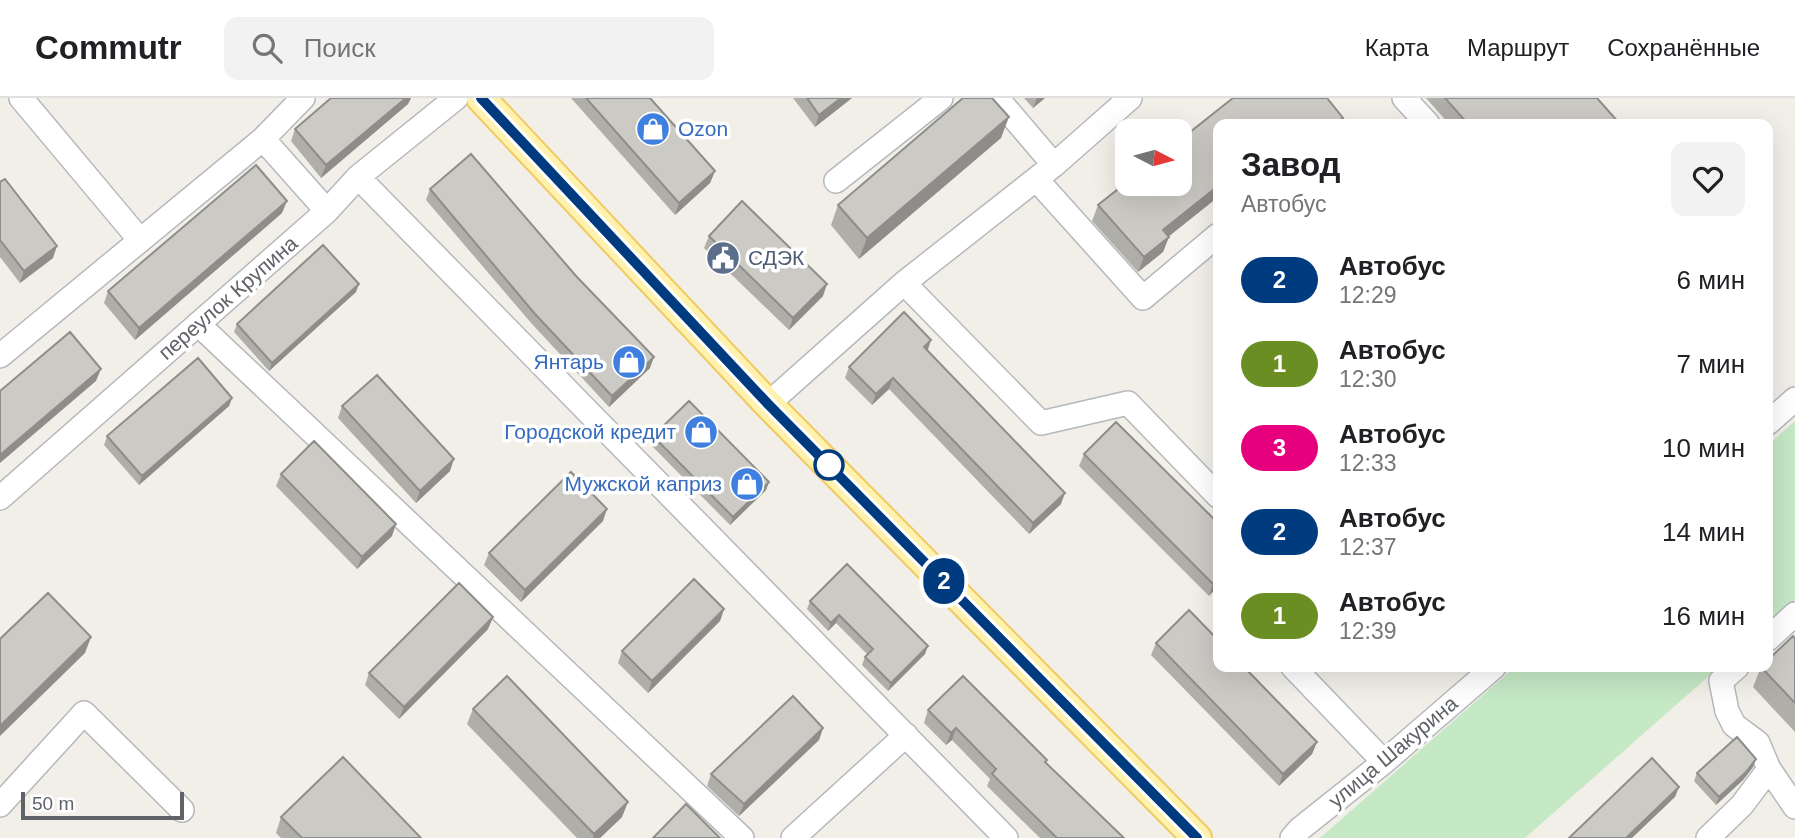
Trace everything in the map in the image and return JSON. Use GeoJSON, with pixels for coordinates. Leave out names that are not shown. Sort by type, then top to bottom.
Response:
{"type":"FeatureCollection","features":[{"type":"Feature","properties":{"kind":"main road"},"geometry":{"type":"LineString","coordinates":[[481,98],[768,404],[1197,838]]}},
{"type":"Feature","properties":{"kind":"street"},"geometry":{"type":"LineString","coordinates":[[21,98],[140,240]]}},
{"type":"Feature","properties":{"kind":"street"},"geometry":{"type":"LineString","coordinates":[[0,356],[263,139],[303,98]]}},
{"type":"Feature","properties":{"kind":"street","name":"переулок Крупина"},"geometry":{"type":"LineString","coordinates":[[0,498],[327,211],[358,177],[456,98]]}},
{"type":"Feature","properties":{"kind":"street"},"geometry":{"type":"LineString","coordinates":[[836,181],[941,98]]}},
{"type":"Feature","properties":{"kind":"street"},"geometry":{"type":"LineString","coordinates":[[997,98],[1045,172],[1143,298],[1213,239]]}},
{"type":"Feature","properties":{"kind":"street"},"geometry":{"type":"LineString","coordinates":[[768,404],[904,283],[1045,172],[1130,98]]}},
{"type":"Feature","properties":{"kind":"street"},"geometry":{"type":"LineString","coordinates":[[1404,98],[1423,119]]}},
{"type":"Feature","properties":{"kind":"street"},"geometry":{"type":"LineString","coordinates":[[263,139],[327,211]]}},
{"type":"Feature","properties":{"kind":"street"},"geometry":{"type":"LineString","coordinates":[[358,177],[1006,838]]}},
{"type":"Feature","properties":{"kind":"street"},"geometry":{"type":"LineString","coordinates":[[904,283],[1041,423],[1128,403],[1213,491]]}},
{"type":"Feature","properties":{"kind":"street"},"geometry":{"type":"LineString","coordinates":[[198,324],[742,838]]}},
{"type":"Feature","properties":{"kind":"street"},"geometry":{"type":"LineString","coordinates":[[1773,418],[1795,398]]}},
{"type":"Feature","properties":{"kind":"street"},"geometry":{"type":"LineString","coordinates":[[1773,634],[1795,614]]}},
{"type":"Feature","properties":{"kind":"street"},"geometry":{"type":"LineString","coordinates":[[1298,672],[1384,762]]}},
{"type":"Feature","properties":{"kind":"street","name":"улица Шакурина"},"geometry":{"type":"LineString","coordinates":[[1292,838],[1384,762],[1479,672]]}},
{"type":"Feature","properties":{"kind":"street"},"geometry":{"type":"LineString","coordinates":[[1731,672],[1721,681],[1727,711],[1734,725],[1758,743],[1769,769],[1795,807]]}},
{"type":"Feature","properties":{"kind":"street"},"geometry":{"type":"LineString","coordinates":[[0,805],[84,713],[182,810]]}},
{"type":"Feature","properties":{"kind":"street"},"geometry":{"type":"LineString","coordinates":[[793,838],[906,735]]}},
{"type":"Feature","properties":{"kind":"street"},"geometry":{"type":"LineString","coordinates":[[1709,838],[1742,805],[1769,769]]}},
{"type":"Feature","properties":{"kind":"green space"},"geometry":{"type":"Polygon","coordinates":[[[1795,421],[1795,600],[1773,620],[1773,441],[1795,421]]]}},
{"type":"Feature","properties":{"kind":"green space"},"geometry":{"type":"Polygon","coordinates":[[[1509,672],[1713,672],[1525,838],[1320,838],[1509,672]]]}},
{"type":"Feature","properties":{"kind":"building"},"geometry":{"type":"Polygon","coordinates":[[[331,98],[406,98],[326,165],[295,129],[331,98]]]}},
{"type":"Feature","properties":{"kind":"building"},"geometry":{"type":"Polygon","coordinates":[[[586,98],[650,98],[715,171],[679,203],[586,98]]]}},
{"type":"Feature","properties":{"kind":"building"},"geometry":{"type":"Polygon","coordinates":[[[807,98],[841,98],[819,115],[807,98]]]}},
{"type":"Feature","properties":{"kind":"building"},"geometry":{"type":"Polygon","coordinates":[[[963,98],[992,98],[1009,117],[867,238],[838,205],[963,98]]]}},
{"type":"Feature","properties":{"kind":"building"},"geometry":{"type":"Polygon","coordinates":[[[1233,98],[1327,98],[1343,118],[1213,119],[1213,190],[1163,230],[1169,237],[1144,257],[1098,205],[1115,192],[1115,196],[1192,196],[1192,130],[1233,98]]]}},
{"type":"Feature","properties":{"kind":"building"},"geometry":{"type":"Polygon","coordinates":[[[1445,98],[1597,98],[1616,119],[1464,119],[1445,98]]]}},
{"type":"Feature","properties":{"kind":"building"},"geometry":{"type":"Polygon","coordinates":[[[471,154],[576,276],[654,357],[612,396],[535,314],[430,189],[471,154]]]}},
{"type":"Feature","properties":{"kind":"building"},"geometry":{"type":"Polygon","coordinates":[[[256,165],[287,201],[139,328],[108,291],[256,165]]]}},
{"type":"Feature","properties":{"kind":"building"},"geometry":{"type":"Polygon","coordinates":[[[5,179],[57,246],[24,271],[0,240],[0,182],[5,179]]]}},
{"type":"Feature","properties":{"kind":"building"},"geometry":{"type":"Polygon","coordinates":[[[742,201],[827,284],[793,318],[709,236],[742,201]]]}},
{"type":"Feature","properties":{"kind":"building"},"geometry":{"type":"Polygon","coordinates":[[[323,245],[359,284],[272,363],[237,324],[323,245]]]}},
{"type":"Feature","properties":{"kind":"building"},"geometry":{"type":"Polygon","coordinates":[[[904,312],[931,340],[924,347],[1065,493],[1033,523],[893,378],[876,394],[849,367],[904,312]]]}},
{"type":"Feature","properties":{"kind":"building"},"geometry":{"type":"Polygon","coordinates":[[[70,332],[101,369],[0,455],[0,391],[70,332]]]}},
{"type":"Feature","properties":{"kind":"building"},"geometry":{"type":"Polygon","coordinates":[[[198,358],[232,398],[142,476],[107,436],[198,358]]]}},
{"type":"Feature","properties":{"kind":"building"},"geometry":{"type":"Polygon","coordinates":[[[377,375],[454,459],[420,491],[342,406],[377,375]]]}},
{"type":"Feature","properties":{"kind":"building"},"geometry":{"type":"Polygon","coordinates":[[[689,401],[769,482],[733,517],[653,436],[689,401]]]}},
{"type":"Feature","properties":{"kind":"building"},"geometry":{"type":"Polygon","coordinates":[[[1116,422],[1213,518],[1213,584],[1084,454],[1116,422]]]}},
{"type":"Feature","properties":{"kind":"building"},"geometry":{"type":"Polygon","coordinates":[[[314,441],[396,524],[362,557],[281,474],[314,441]]]}},
{"type":"Feature","properties":{"kind":"building"},"geometry":{"type":"Polygon","coordinates":[[[571,472],[607,509],[525,590],[489,553],[571,472]]]}},
{"type":"Feature","properties":{"kind":"building"},"geometry":{"type":"Polygon","coordinates":[[[847,564],[928,646],[891,683],[865,657],[873,649],[839,615],[831,623],[810,601],[847,564]]]}},
{"type":"Feature","properties":{"kind":"building"},"geometry":{"type":"Polygon","coordinates":[[[694,579],[724,609],[652,681],[622,651],[694,579]]]}},
{"type":"Feature","properties":{"kind":"building"},"geometry":{"type":"Polygon","coordinates":[[[459,583],[493,617],[404,707],[369,673],[459,583]]]}},
{"type":"Feature","properties":{"kind":"building"},"geometry":{"type":"Polygon","coordinates":[[[48,593],[91,637],[0,726],[0,639],[48,593]]]}},
{"type":"Feature","properties":{"kind":"building"},"geometry":{"type":"Polygon","coordinates":[[[1189,610],[1213,635],[1213,672],[1249,672],[1317,742],[1283,774],[1156,643],[1189,610]]]}},
{"type":"Feature","properties":{"kind":"building"},"geometry":{"type":"Polygon","coordinates":[[[1793,636],[1795,703],[1766,672],[1773,672],[1773,655],[1793,636]]]}},
{"type":"Feature","properties":{"kind":"building"},"geometry":{"type":"Polygon","coordinates":[[[507,676],[628,802],[594,834],[473,709],[507,676]]]}},
{"type":"Feature","properties":{"kind":"building"},"geometry":{"type":"Polygon","coordinates":[[[963,676],[1047,760],[1045,762],[1124,838],[1057,838],[992,774],[996,769],[956,728],[951,733],[928,710],[963,676]]]}},
{"type":"Feature","properties":{"kind":"building"},"geometry":{"type":"Polygon","coordinates":[[[793,696],[823,728],[744,804],[711,774],[793,696]]]}},
{"type":"Feature","properties":{"kind":"building"},"geometry":{"type":"Polygon","coordinates":[[[1737,737],[1756,759],[1719,797],[1697,773],[1737,737]]]}},
{"type":"Feature","properties":{"kind":"building"},"geometry":{"type":"Polygon","coordinates":[[[343,757],[421,838],[302,838],[281,817],[343,757]]]}},
{"type":"Feature","properties":{"kind":"building"},"geometry":{"type":"Polygon","coordinates":[[[1652,758],[1679,787],[1626,838],[1569,838],[1652,758]]]}},
{"type":"Feature","properties":{"kind":"building"},"geometry":{"type":"Polygon","coordinates":[[[686,804],[720,838],[653,838],[686,804]]]}},
{"type":"Feature","properties":{"kind":"bus line","name":"2"},"geometry":{"type":"LineString","coordinates":[[481,98],[768,404],[1197,838]]}},
{"type":"Feature","properties":{"kind":"place","name":"Ozon"},"geometry":{"type":"Point","coordinates":[653,129]}},
{"type":"Feature","properties":{"kind":"place","name":"СДЭК"},"geometry":{"type":"Point","coordinates":[723,258]}},
{"type":"Feature","properties":{"kind":"place","name":"Янтарь"},"geometry":{"type":"Point","coordinates":[629,362]}},
{"type":"Feature","properties":{"kind":"place","name":"Городской кредит"},"geometry":{"type":"Point","coordinates":[701,432]}},
{"type":"Feature","properties":{"kind":"place","name":"Мужской каприз"},"geometry":{"type":"Point","coordinates":[747,484]}}]}
